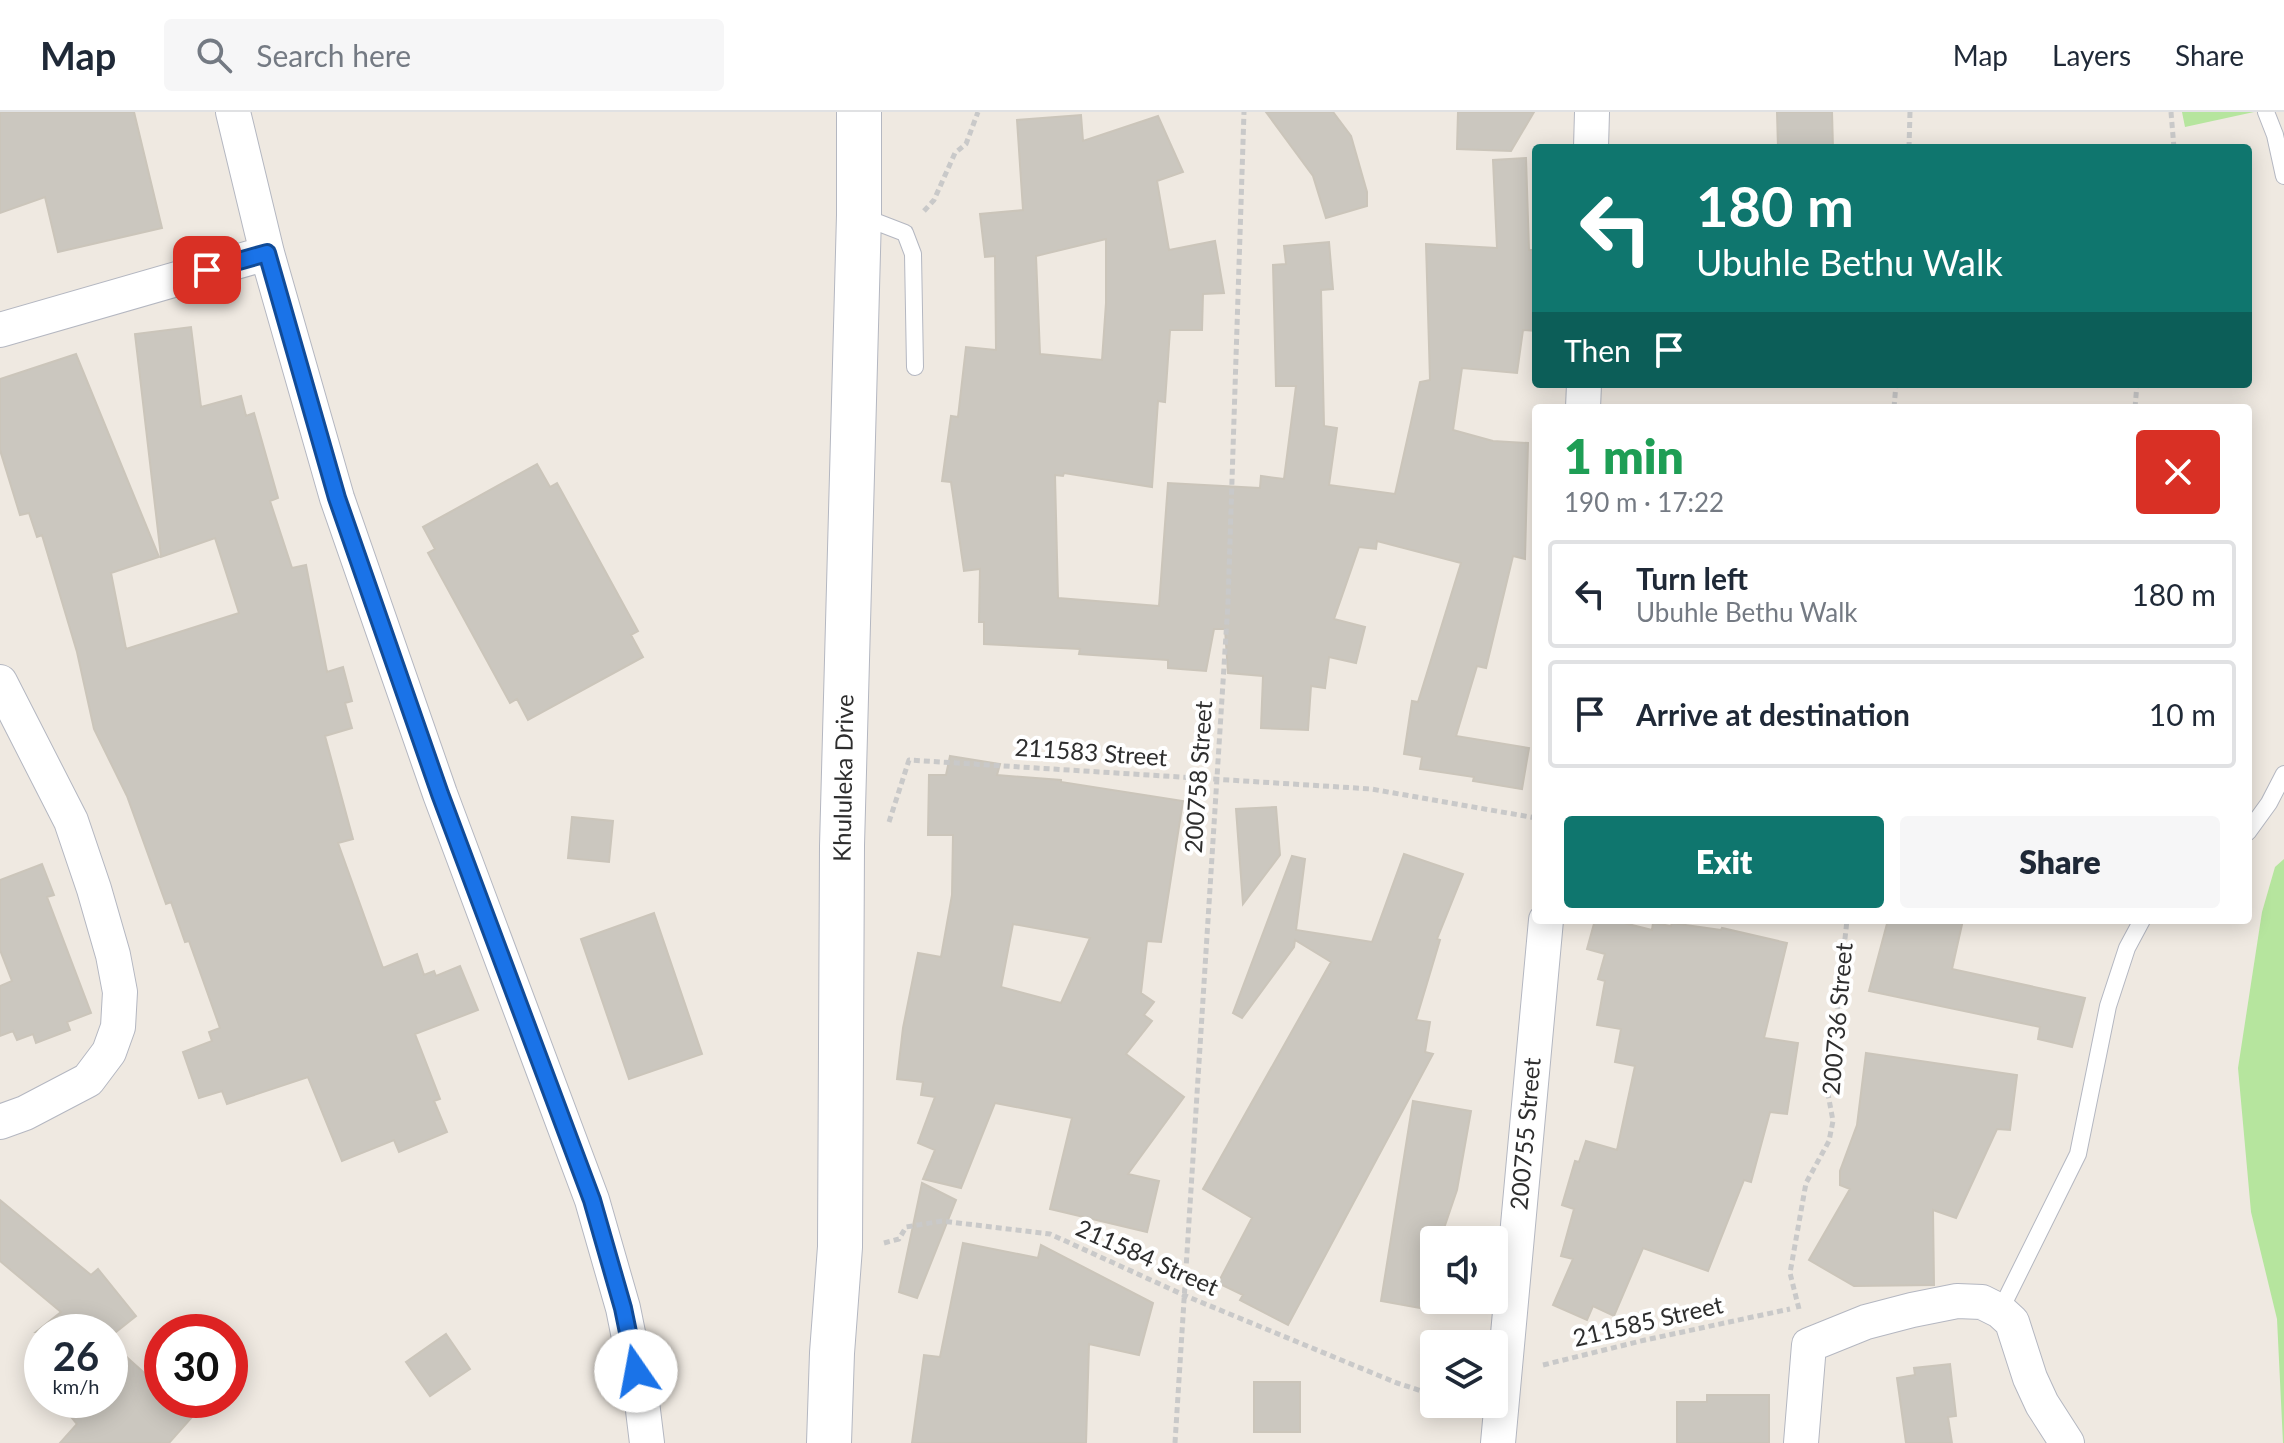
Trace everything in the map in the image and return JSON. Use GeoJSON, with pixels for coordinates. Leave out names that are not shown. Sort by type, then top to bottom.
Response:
{"type":"FeatureCollection","features":[{"type":"Feature","properties":{"kind":"street"},"geometry":{"type":"LineString","coordinates":[[233,112],[267,253],[337,498],[440,794],[592,1200],[623,1308],[647,1443]]}},
{"type":"Feature","properties":{"kind":"street","name":"Khululeka Drive"},"geometry":{"type":"LineString","coordinates":[[829,1443],[840,1247],[842,846],[859,112]]}},
{"type":"Feature","properties":{"kind":"street"},"geometry":{"type":"LineString","coordinates":[[1591,144],[1592,112]]}},
{"type":"Feature","properties":{"kind":"street"},"geometry":{"type":"LineString","coordinates":[[0,330],[267,253]]}},
{"type":"Feature","properties":{"kind":"street"},"geometry":{"type":"LineString","coordinates":[[0,682],[71,821],[98,902],[120,992],[118,1027],[109,1052],[88,1080],[25,1113],[0,1122]]}},
{"type":"Feature","properties":{"kind":"street","name":"200755 Street"},"geometry":{"type":"LineString","coordinates":[[1508,1331],[1546,924]]}},
{"type":"Feature","properties":{"kind":"street"},"geometry":{"type":"LineString","coordinates":[[1801,1443],[1809,1345],[1866,1322],[1957,1301],[1982,1302],[2000,1311],[2012,1322],[2030,1378],[2042,1404],[2067,1443]]}},
{"type":"Feature","properties":{"kind":"street","name":"200755 Street"},"geometry":{"type":"LineString","coordinates":[[1498,1443],[1500,1418]]}},
{"type":"Feature","properties":{"kind":"lane"},"geometry":{"type":"LineString","coordinates":[[2266,112],[2275,135],[2284,176]]}},
{"type":"Feature","properties":{"kind":"lane"},"geometry":{"type":"LineString","coordinates":[[859,215],[905,233],[913,254],[915,367]]}},
{"type":"Feature","properties":{"kind":"lane"},"geometry":{"type":"LineString","coordinates":[[2252,826],[2284,774]]}},
{"type":"Feature","properties":{"kind":"lane"},"geometry":{"type":"LineString","coordinates":[[2000,1311],[2078,1154],[2108,1006],[2127,948],[2140,924]]}},
{"type":"Feature","properties":{"kind":"path"},"geometry":{"type":"LineString","coordinates":[[905,233],[934,200],[955,153],[966,144],[978,112]]}},
{"type":"Feature","properties":{"kind":"path","name":"200758 Street"},"geometry":{"type":"LineString","coordinates":[[1175,1443],[1228,603],[1244,112]]}},
{"type":"Feature","properties":{"kind":"path"},"geometry":{"type":"LineString","coordinates":[[1909,144],[1910,112]]}},
{"type":"Feature","properties":{"kind":"path"},"geometry":{"type":"LineString","coordinates":[[2171,112],[2174,144]]}},
{"type":"Feature","properties":{"kind":"path","name":"211583 Street"},"geometry":{"type":"LineString","coordinates":[[842,846],[883,839],[909,760],[1371,789],[1532,817]]}},
{"type":"Feature","properties":{"kind":"path","name":"200736 Street"},"geometry":{"type":"LineString","coordinates":[[1809,1345],[1790,1273],[1806,1183],[1829,1141],[1833,1121],[1828,1094],[1847,924]]}},
{"type":"Feature","properties":{"kind":"path","name":"211584 Street"},"geometry":{"type":"LineString","coordinates":[[840,1247],[861,1250],[899,1239],[906,1227],[942,1221],[1050,1234],[1186,1296],[1420,1390]]}},
{"type":"Feature","properties":{"kind":"path","name":"211585 Street"},"geometry":{"type":"LineString","coordinates":[[1508,1373],[1799,1308]]}},
{"type":"Feature","properties":{"kind":"green space"},"geometry":{"type":"Polygon","coordinates":[[[2182,112],[2254,112],[2185,127],[2182,112]]]}},
{"type":"Feature","properties":{"kind":"green space"},"geometry":{"type":"Polygon","coordinates":[[[2284,859],[2283,1443],[2277,1319],[2251,1212],[2238,1068],[2262,912],[2275,867],[2284,859]]]}},
{"type":"Feature","properties":{"kind":"building"},"geometry":{"type":"Polygon","coordinates":[[[0,112],[134,112],[162,228],[58,252],[45,197],[0,213],[0,112]]]}},
{"type":"Feature","properties":{"kind":"building"},"geometry":{"type":"Polygon","coordinates":[[[1266,112],[1333,112],[1351,136],[1367,192],[1367,206],[1326,218],[1313,176],[1266,112]]]}},
{"type":"Feature","properties":{"kind":"building"},"geometry":{"type":"Polygon","coordinates":[[[1458,112],[1534,112],[1511,151],[1457,149],[1458,112]]]}},
{"type":"Feature","properties":{"kind":"building"},"geometry":{"type":"Polygon","coordinates":[[[1777,112],[1832,112],[1833,144],[1778,144],[1777,112]]]}},
{"type":"Feature","properties":{"kind":"building"},"geometry":{"type":"Polygon","coordinates":[[[1081,115],[1083,141],[1158,116],[1183,172],[1157,181],[1169,250],[1215,241],[1224,293],[1203,294],[1202,330],[1170,330],[1165,402],[1158,401],[1152,487],[1064,473],[1063,476],[1055,475],[1058,598],[1159,606],[1168,483],[1260,488],[1261,476],[1284,479],[1296,386],[1276,386],[1273,265],[1286,264],[1284,246],[1329,242],[1333,289],[1321,290],[1324,426],[1337,428],[1329,485],[1395,494],[1420,382],[1430,380],[1426,244],[1497,248],[1493,160],[1526,158],[1529,250],[1532,250],[1532,331],[1523,330],[1517,373],[1462,368],[1453,430],[1493,441],[1528,443],[1525,559],[1513,556],[1486,668],[1477,666],[1456,736],[1529,748],[1522,789],[1473,781],[1474,777],[1420,769],[1422,757],[1404,754],[1412,701],[1418,702],[1461,563],[1377,541],[1376,549],[1359,547],[1334,619],[1365,627],[1356,663],[1329,657],[1325,688],[1311,686],[1308,730],[1261,728],[1263,676],[1228,673],[1225,629],[1214,629],[1206,671],[1168,668],[1168,660],[1079,654],[1080,649],[984,644],[984,622],[979,622],[980,569],[964,571],[951,482],[942,481],[951,416],[958,417],[966,347],[996,350],[995,256],[985,257],[980,214],[1023,210],[1017,120],[1081,115]],[[1106,239],[1036,256],[1040,354],[1102,360],[1106,239]]]}},
{"type":"Feature","properties":{"kind":"building"},"geometry":{"type":"Polygon","coordinates":[[[191,327],[201,407],[241,396],[246,416],[254,413],[278,498],[270,501],[292,568],[306,565],[327,672],[343,667],[352,701],[345,703],[352,728],[325,736],[353,839],[338,843],[383,968],[417,954],[424,975],[434,971],[436,976],[460,966],[478,1010],[415,1034],[440,1099],[434,1101],[447,1132],[399,1152],[394,1140],[342,1161],[308,1077],[227,1104],[222,1091],[199,1098],[183,1052],[212,1041],[209,1032],[220,1028],[189,941],[185,942],[171,902],[166,904],[127,796],[94,729],[77,652],[42,535],[37,537],[29,513],[20,515],[0,450],[0,379],[76,354],[159,557],[111,573],[126,649],[239,613],[215,538],[161,557],[135,334],[191,327]]]}},
{"type":"Feature","properties":{"kind":"building"},"geometry":{"type":"Polygon","coordinates":[[[537,464],[550,487],[557,483],[638,631],[631,635],[643,657],[528,720],[517,699],[510,703],[428,553],[435,549],[423,527],[537,464]]]}},
{"type":"Feature","properties":{"kind":"building"},"geometry":{"type":"Polygon","coordinates":[[[950,756],[1000,764],[997,775],[1061,780],[1183,801],[1161,942],[1147,941],[1141,993],[1154,1002],[1144,1015],[1152,1021],[1126,1054],[1184,1097],[1128,1174],[1159,1181],[1147,1232],[1050,1209],[1072,1118],[995,1103],[961,1188],[923,1179],[935,1150],[918,1143],[935,1097],[921,1095],[923,1082],[897,1079],[903,1028],[918,953],[941,957],[952,895],[953,835],[928,835],[929,775],[946,775],[950,756]],[[1013,924],[1001,987],[1061,1003],[1090,938],[1013,924]]]}},
{"type":"Feature","properties":{"kind":"building"},"geometry":{"type":"Polygon","coordinates":[[[1276,807],[1280,855],[1243,904],[1236,809],[1276,807]]]}},
{"type":"Feature","properties":{"kind":"building"},"geometry":{"type":"Polygon","coordinates":[[[572,817],[613,821],[609,862],[568,858],[572,817]]]}},
{"type":"Feature","properties":{"kind":"building"},"geometry":{"type":"Polygon","coordinates":[[[1404,854],[1463,874],[1437,939],[1440,940],[1416,1020],[1430,1022],[1425,1052],[1433,1054],[1288,1325],[1240,1300],[1243,1295],[1218,1283],[1252,1218],[1203,1189],[1331,962],[1295,940],[1294,947],[1242,1018],[1233,1013],[1292,856],[1305,859],[1296,930],[1372,942],[1404,854]]]}},
{"type":"Feature","properties":{"kind":"building"},"geometry":{"type":"Polygon","coordinates":[[[42,864],[54,895],[47,897],[91,1013],[67,1022],[70,1030],[36,1043],[33,1034],[17,1040],[13,1031],[0,1036],[0,986],[12,981],[0,950],[0,880],[42,864]]]}},
{"type":"Feature","properties":{"kind":"building"},"geometry":{"type":"Polygon","coordinates":[[[654,913],[702,1054],[629,1079],[581,939],[654,913]]]}},
{"type":"Feature","properties":{"kind":"building"},"geometry":{"type":"Polygon","coordinates":[[[1594,924],[1628,924],[1652,930],[1653,924],[1722,928],[1787,943],[1764,1038],[1798,1043],[1787,1114],[1770,1112],[1751,1182],[1744,1180],[1708,1271],[1643,1248],[1614,1316],[1593,1306],[1587,1320],[1553,1305],[1573,1259],[1561,1256],[1574,1209],[1562,1205],[1575,1161],[1579,1162],[1586,1141],[1617,1150],[1635,1066],[1615,1062],[1621,1029],[1597,1025],[1605,981],[1598,979],[1605,954],[1587,949],[1594,924]]]}},
{"type":"Feature","properties":{"kind":"building"},"geometry":{"type":"Polygon","coordinates":[[[1887,924],[1962,924],[1952,969],[2085,998],[2072,1047],[2038,1039],[2040,1027],[1869,991],[1887,924]]]}},
{"type":"Feature","properties":{"kind":"building"},"geometry":{"type":"Polygon","coordinates":[[[1866,1053],[2017,1075],[2010,1130],[1997,1129],[1956,1218],[1933,1210],[1934,1285],[1854,1286],[1809,1260],[1850,1189],[1840,1185],[1840,1171],[1857,1125],[1866,1053]]]}},
{"type":"Feature","properties":{"kind":"building"},"geometry":{"type":"Polygon","coordinates":[[[1413,1101],[1471,1111],[1457,1190],[1445,1226],[1420,1226],[1420,1308],[1381,1301],[1413,1101]]]}},
{"type":"Feature","properties":{"kind":"building"},"geometry":{"type":"Polygon","coordinates":[[[922,1183],[956,1200],[917,1298],[899,1292],[922,1183]]]}},
{"type":"Feature","properties":{"kind":"building"},"geometry":{"type":"Polygon","coordinates":[[[0,1200],[91,1275],[98,1269],[136,1316],[128,1322],[128,1314],[58,1314],[61,1312],[0,1261],[0,1200]]]}},
{"type":"Feature","properties":{"kind":"building"},"geometry":{"type":"Polygon","coordinates":[[[963,1243],[1038,1258],[1041,1245],[1153,1303],[1139,1355],[1089,1344],[1086,1443],[912,1443],[924,1355],[940,1357],[963,1243]]]}},
{"type":"Feature","properties":{"kind":"building"},"geometry":{"type":"Polygon","coordinates":[[[446,1334],[470,1369],[430,1396],[406,1362],[446,1334]]]}},
{"type":"Feature","properties":{"kind":"building"},"geometry":{"type":"Polygon","coordinates":[[[128,1358],[144,1373],[144,1418],[191,1418],[169,1443],[60,1443],[77,1424],[72,1418],[128,1418],[128,1358]]]}},
{"type":"Feature","properties":{"kind":"building"},"geometry":{"type":"Polygon","coordinates":[[[1950,1364],[1956,1416],[1948,1417],[1952,1443],[1906,1443],[1897,1378],[1915,1375],[1914,1368],[1950,1364]]]}},
{"type":"Feature","properties":{"kind":"building"},"geometry":{"type":"Polygon","coordinates":[[[1254,1382],[1300,1382],[1300,1432],[1254,1432],[1254,1382]]]}},
{"type":"Feature","properties":{"kind":"building"},"geometry":{"type":"Polygon","coordinates":[[[1707,1395],[1769,1395],[1769,1443],[1677,1443],[1677,1402],[1707,1402],[1707,1395]]]}},
{"type":"Feature","properties":{"kind":"route"},"geometry":{"type":"LineString","coordinates":[[207,270],[267,253],[337,498],[440,794],[592,1200],[623,1308],[636,1371]]}}]}
